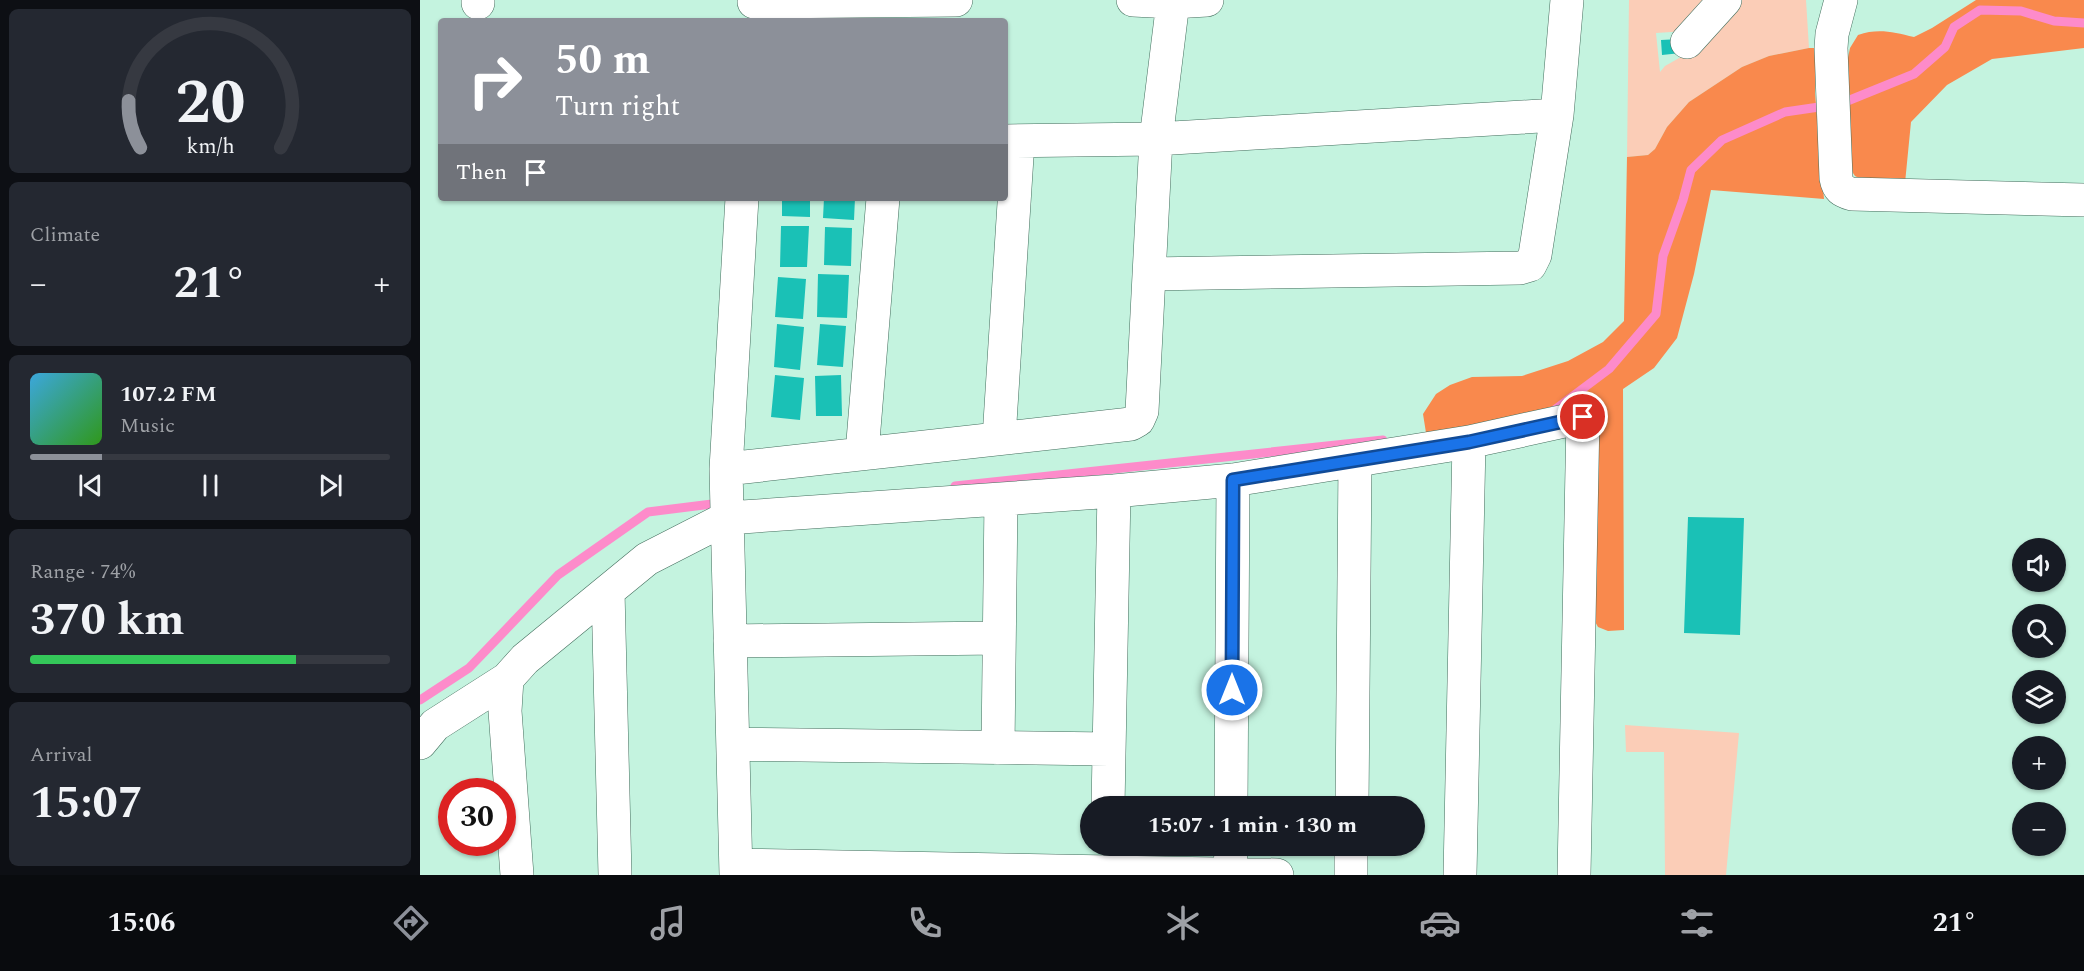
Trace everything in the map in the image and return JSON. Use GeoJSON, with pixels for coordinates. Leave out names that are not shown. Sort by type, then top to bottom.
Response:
{"type":"FeatureCollection","features":[{"type":"Feature","properties":{"kind":"street"},"geometry":{"type":"LineString","coordinates":[[754,8],[897,11],[956,0]]}},
{"type":"Feature","properties":{"kind":"street"},"geometry":{"type":"LineString","coordinates":[[1133,0],[1173,2],[1207,0]]}},
{"type":"Feature","properties":{"kind":"street"},"geometry":{"type":"LineString","coordinates":[[1149,274],[1525,267],[1530,265],[1535,255],[1557,114],[1567,0]]}},
{"type":"Feature","properties":{"kind":"street"},"geometry":{"type":"LineString","coordinates":[[1687,42],[1725,0]]}},
{"type":"Feature","properties":{"kind":"street"},"geometry":{"type":"LineString","coordinates":[[1841,0],[1832,34],[1838,186],[1852,194],[2084,200]]}},
{"type":"Feature","properties":{"kind":"street"},"geometry":{"type":"LineString","coordinates":[[420,743],[435,725],[507,679],[525,659],[727,493],[862,453],[1131,424],[1138,420],[1142,411],[1156,139],[1173,2]]}},
{"type":"Feature","properties":{"kind":"street"},"geometry":{"type":"LineString","coordinates":[[999,438],[1011,141],[1156,139],[1557,114]]}},
{"type":"Feature","properties":{"kind":"street"},"geometry":{"type":"LineString","coordinates":[[742,201],[727,493],[736,870],[857,871],[1107,859],[1231,860],[1277,875]]}},
{"type":"Feature","properties":{"kind":"street"},"geometry":{"type":"LineString","coordinates":[[862,453],[883,201]]}},
{"type":"Feature","properties":{"kind":"street"},"geometry":{"type":"LineString","coordinates":[[727,493],[1001,498],[1114,491],[1233,480],[1355,461],[1469,442],[1583,417],[1574,875]]}},
{"type":"Feature","properties":{"kind":"street"},"geometry":{"type":"LineString","coordinates":[[1460,875],[1469,442]]}},
{"type":"Feature","properties":{"kind":"street"},"geometry":{"type":"LineString","coordinates":[[1352,796],[1355,461]]}},
{"type":"Feature","properties":{"kind":"street"},"geometry":{"type":"LineString","coordinates":[[1231,796],[1233,480]]}},
{"type":"Feature","properties":{"kind":"street"},"geometry":{"type":"LineString","coordinates":[[1108,796],[1114,491]]}},
{"type":"Feature","properties":{"kind":"street"},"geometry":{"type":"LineString","coordinates":[[998,748],[1001,498]]}},
{"type":"Feature","properties":{"kind":"street"},"geometry":{"type":"LineString","coordinates":[[608,591],[615,875]]}},
{"type":"Feature","properties":{"kind":"street"},"geometry":{"type":"LineString","coordinates":[[730,641],[999,638]]}},
{"type":"Feature","properties":{"kind":"street"},"geometry":{"type":"LineString","coordinates":[[507,679],[505,711],[517,875]]}},
{"type":"Feature","properties":{"kind":"street"},"geometry":{"type":"LineString","coordinates":[[733,744],[1109,749]]}},
{"type":"Feature","properties":{"kind":"street"},"geometry":{"type":"LineString","coordinates":[[1351,856],[1351,875]]}},
{"type":"Feature","properties":{"kind":"shaded area"},"geometry":{"type":"Polygon","coordinates":[[[1629,0],[1716,0],[1687,31],[1656,33],[1660,72],[1665,66],[1688,53],[1735,0],[1806,0],[1809,48],[1769,56],[1742,67],[1689,102],[1667,127],[1655,149],[1648,155],[1627,157],[1629,0]]]}},
{"type":"Feature","properties":{"kind":"shaded area"},"geometry":{"type":"Polygon","coordinates":[[[1976,0],[2084,0],[2084,48],[1992,59],[1947,85],[1911,122],[1905,183],[1861,179],[1855,176],[1851,170],[1845,72],[1850,48],[1858,35],[1879,31],[1914,37],[1976,0]]]}},
{"type":"Feature","properties":{"kind":"shaded area"},"geometry":{"type":"Polygon","coordinates":[[[1817,48],[1815,93],[1824,199],[1711,190],[1694,274],[1677,338],[1654,368],[1623,389],[1624,630],[1608,631],[1598,627],[1593,618],[1596,400],[1592,398],[1571,409],[1427,439],[1423,414],[1436,394],[1450,385],[1472,377],[1522,376],[1568,361],[1603,342],[1624,321],[1627,157],[1648,155],[1655,149],[1667,127],[1689,102],[1742,67],[1769,56],[1817,48]]]}},
{"type":"Feature","properties":{"kind":"shaded area"},"geometry":{"type":"Polygon","coordinates":[[[1625,725],[1739,733],[1726,875],[1665,875],[1664,752],[1626,752],[1625,725]]]}},
{"type":"Feature","properties":{"kind":"building"},"geometry":{"type":"Polygon","coordinates":[[[1680,39],[1681,53],[1662,55],[1661,40],[1680,39]]]}},
{"type":"Feature","properties":{"kind":"building"},"geometry":{"type":"Polygon","coordinates":[[[782,201],[810,201],[810,217],[782,216],[782,201]]]}},
{"type":"Feature","properties":{"kind":"building"},"geometry":{"type":"Polygon","coordinates":[[[824,201],[855,201],[854,220],[823,218],[824,201]]]}},
{"type":"Feature","properties":{"kind":"building"},"geometry":{"type":"Polygon","coordinates":[[[781,226],[809,226],[807,267],[780,267],[781,226]]]}},
{"type":"Feature","properties":{"kind":"building"},"geometry":{"type":"Polygon","coordinates":[[[825,227],[852,228],[851,266],[824,265],[825,227]]]}},
{"type":"Feature","properties":{"kind":"building"},"geometry":{"type":"Polygon","coordinates":[[[818,274],[849,275],[847,318],[817,317],[818,274]]]}},
{"type":"Feature","properties":{"kind":"building"},"geometry":{"type":"Polygon","coordinates":[[[778,277],[806,279],[803,319],[775,317],[778,277]]]}},
{"type":"Feature","properties":{"kind":"building"},"geometry":{"type":"Polygon","coordinates":[[[777,324],[804,327],[800,370],[774,367],[777,324]]]}},
{"type":"Feature","properties":{"kind":"building"},"geometry":{"type":"Polygon","coordinates":[[[820,324],[846,326],[843,367],[817,365],[820,324]]]}},
{"type":"Feature","properties":{"kind":"building"},"geometry":{"type":"Polygon","coordinates":[[[775,375],[804,378],[800,420],[771,417],[775,375]]]}},
{"type":"Feature","properties":{"kind":"building"},"geometry":{"type":"Polygon","coordinates":[[[841,375],[842,416],[816,416],[815,376],[841,375]]]}},
{"type":"Feature","properties":{"kind":"building"},"geometry":{"type":"Polygon","coordinates":[[[1688,517],[1744,518],[1740,635],[1684,633],[1688,517]]]}},
{"type":"Feature","properties":{"kind":"waterway"},"geometry":{"type":"LineString","coordinates":[[1840,104],[1914,74],[1945,47],[1954,27],[1980,10],[2021,11],[2054,21],[2084,23]]}},
{"type":"Feature","properties":{"kind":"waterway"},"geometry":{"type":"LineString","coordinates":[[1553,411],[1609,369],[1656,314],[1663,256],[1691,170],[1722,140],[1785,112],[1826,106]]}},
{"type":"Feature","properties":{"kind":"waterway"},"geometry":{"type":"LineString","coordinates":[[955,486],[1383,440]]}},
{"type":"Feature","properties":{"kind":"waterway"},"geometry":{"type":"LineString","coordinates":[[420,700],[469,668],[558,575],[648,512],[720,503]]}},
{"type":"Feature","properties":{"kind":"route"},"geometry":{"type":"LineString","coordinates":[[1232,690],[1233,480],[1469,442],[1583,417]]}}]}
